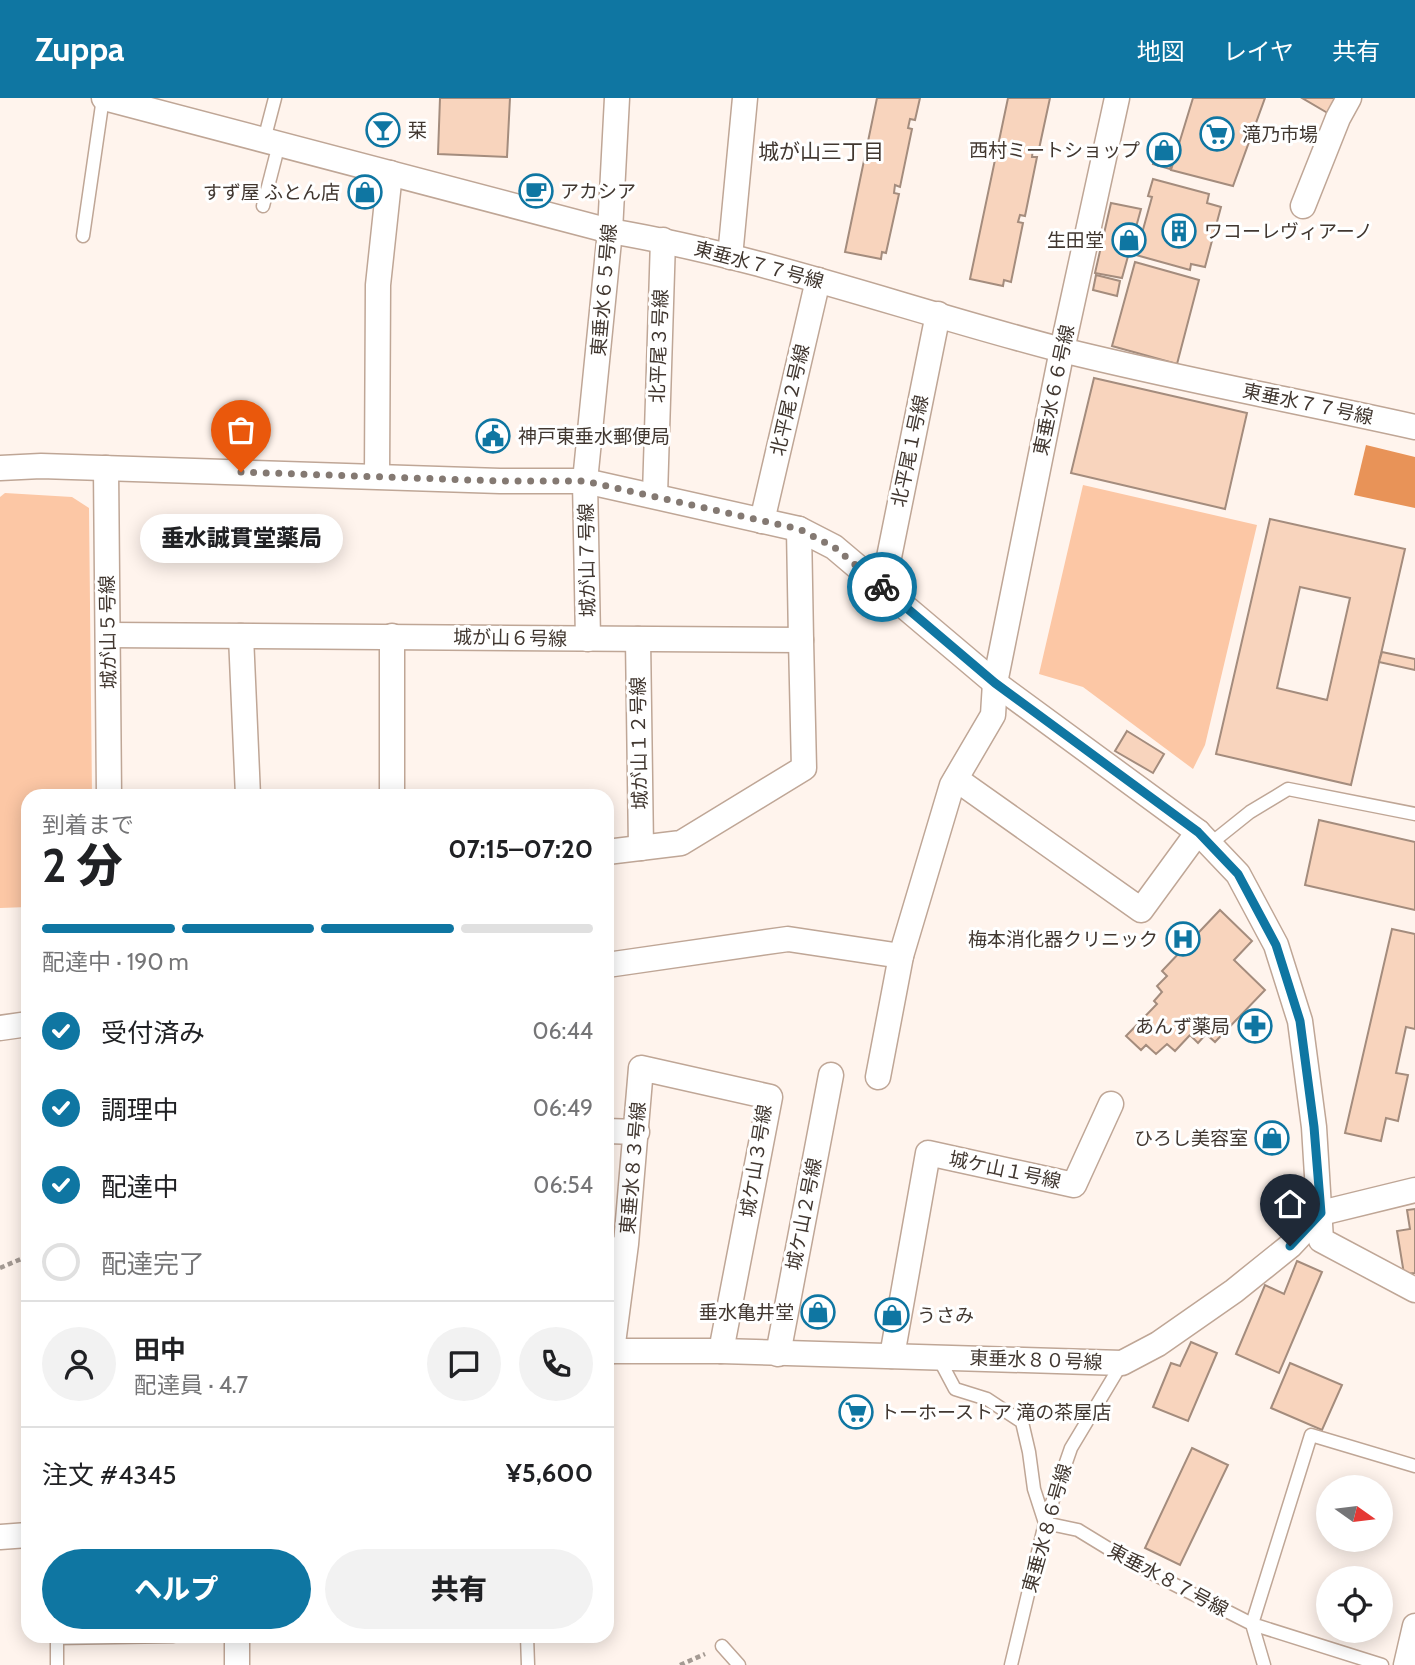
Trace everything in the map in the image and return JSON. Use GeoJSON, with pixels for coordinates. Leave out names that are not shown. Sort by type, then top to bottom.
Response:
{"type":"FeatureCollection","features":[{"type":"Feature","properties":{"kind":"street","name":"東垂水７７号線"},"geometry":{"type":"LineString","coordinates":[[103,98],[610,231],[663,240],[818,280],[1062,349],[1415,427]]}},
{"type":"Feature","properties":{"kind":"street","name":"東垂水６５号線"},"geometry":{"type":"LineString","coordinates":[[585,481],[610,231],[617,98]]}},
{"type":"Feature","properties":{"kind":"street"},"geometry":{"type":"LineString","coordinates":[[730,257],[745,98]]}},
{"type":"Feature","properties":{"kind":"street","name":"東垂水６６号線"},"geometry":{"type":"LineString","coordinates":[[878,1077],[901,956],[956,779],[993,715],[995,683],[1116,98]]}},
{"type":"Feature","properties":{"kind":"street"},"geometry":{"type":"LineString","coordinates":[[1303,206],[1338,118],[1349,98]]}},
{"type":"Feature","properties":{"kind":"street"},"geometry":{"type":"LineString","coordinates":[[377,476],[378,285],[390,173]]}},
{"type":"Feature","properties":{"kind":"street","name":"北平尾３号線"},"geometry":{"type":"LineString","coordinates":[[654,495],[663,240]]}},
{"type":"Feature","properties":{"kind":"street","name":"北平尾２号線"},"geometry":{"type":"LineString","coordinates":[[762,521],[818,280]]}},
{"type":"Feature","properties":{"kind":"street","name":"北平尾１号線"},"geometry":{"type":"LineString","coordinates":[[883,587],[939,314]]}},
{"type":"Feature","properties":{"kind":"street"},"geometry":{"type":"LineString","coordinates":[[0,468],[41,466],[585,481],[799,529],[834,547],[995,683],[1204,838],[1238,874],[1276,945],[1300,1021],[1314,1127],[1321,1240],[1415,1290]]}},
{"type":"Feature","properties":{"kind":"street","name":"城が山５号線"},"geometry":{"type":"LineString","coordinates":[[106,468],[109,789]]}},
{"type":"Feature","properties":{"kind":"street","name":"城が山７号線"},"geometry":{"type":"LineString","coordinates":[[585,481],[588,639]]}},
{"type":"Feature","properties":{"kind":"street"},"geometry":{"type":"LineString","coordinates":[[614,851],[681,843],[804,768],[799,529]]}},
{"type":"Feature","properties":{"kind":"street","name":"城が山６号線"},"geometry":{"type":"LineString","coordinates":[[108,635],[802,640]]}},
{"type":"Feature","properties":{"kind":"street"},"geometry":{"type":"LineString","coordinates":[[242,636],[248,789]]}},
{"type":"Feature","properties":{"kind":"street"},"geometry":{"type":"LineString","coordinates":[[392,636],[393,789]]}},
{"type":"Feature","properties":{"kind":"street","name":"城が山１２号線"},"geometry":{"type":"LineString","coordinates":[[638,639],[641,848]]}},
{"type":"Feature","properties":{"kind":"street"},"geometry":{"type":"LineString","coordinates":[[956,779],[1141,911],[1204,838]]}},
{"type":"Feature","properties":{"kind":"street"},"geometry":{"type":"LineString","coordinates":[[614,964],[788,939],[901,956]]}},
{"type":"Feature","properties":{"kind":"street"},"geometry":{"type":"LineString","coordinates":[[0,1028],[21,1025]]}},
{"type":"Feature","properties":{"kind":"street","name":"東垂水８３号線"},"geometry":{"type":"LineString","coordinates":[[614,1289],[617,1243],[637,1132],[641,1068]]}},
{"type":"Feature","properties":{"kind":"street","name":"城ケ山３号線"},"geometry":{"type":"LineString","coordinates":[[641,1068],[770,1097],[721,1351]]}},
{"type":"Feature","properties":{"kind":"street","name":"城ケ山２号線"},"geometry":{"type":"LineString","coordinates":[[778,1354],[831,1075]]}},
{"type":"Feature","properties":{"kind":"street","name":"城ケ山１号線"},"geometry":{"type":"LineString","coordinates":[[892,1356],[928,1153],[1074,1185],[1111,1104]]}},
{"type":"Feature","properties":{"kind":"street"},"geometry":{"type":"LineString","coordinates":[[614,1131],[637,1132]]}},
{"type":"Feature","properties":{"kind":"street"},"geometry":{"type":"LineString","coordinates":[[1321,1213],[1415,1190]]}},
{"type":"Feature","properties":{"kind":"street","name":"東垂水８０号線"},"geometry":{"type":"LineString","coordinates":[[614,1351],[721,1351],[1122,1363],[1158,1344],[1234,1290],[1290,1246],[1321,1213]]}},
{"type":"Feature","properties":{"kind":"street"},"geometry":{"type":"LineString","coordinates":[[0,1537],[21,1536]]}},
{"type":"Feature","properties":{"kind":"street"},"geometry":{"type":"LineString","coordinates":[[1406,1665],[1415,1626]]}},
{"type":"Feature","properties":{"kind":"street"},"geometry":{"type":"LineString","coordinates":[[237,1643],[237,1665]]}},
{"type":"Feature","properties":{"kind":"lane"},"geometry":{"type":"LineString","coordinates":[[83,236],[103,98]]}},
{"type":"Feature","properties":{"kind":"lane"},"geometry":{"type":"LineString","coordinates":[[263,206],[275,98]]}},
{"type":"Feature","properties":{"kind":"lane"},"geometry":{"type":"LineString","coordinates":[[1204,838],[1288,789],[1415,814]]}},
{"type":"Feature","properties":{"kind":"lane","name":"東垂水８０号線"},"geometry":{"type":"LineString","coordinates":[[938,1357],[955,1389],[987,1399],[1022,1422],[1034,1489],[1045,1523]]}},
{"type":"Feature","properties":{"kind":"lane","name":"東垂水８６号線"},"geometry":{"type":"LineString","coordinates":[[1010,1665],[1045,1523],[1071,1448],[1122,1363]]}},
{"type":"Feature","properties":{"kind":"lane"},"geometry":{"type":"LineString","coordinates":[[1382,1665],[1252,1624],[1311,1435],[1415,1466]]}},
{"type":"Feature","properties":{"kind":"lane","name":"東垂水８７号線"},"geometry":{"type":"LineString","coordinates":[[1045,1523],[1078,1530],[1132,1563],[1252,1624],[1264,1665]]}},
{"type":"Feature","properties":{"kind":"lane"},"geometry":{"type":"LineString","coordinates":[[57,1643],[57,1665]]}},
{"type":"Feature","properties":{"kind":"lane"},"geometry":{"type":"LineString","coordinates":[[527,1643],[528,1665]]}},
{"type":"Feature","properties":{"kind":"lane"},"geometry":{"type":"LineString","coordinates":[[722,1646],[739,1665]]}},
{"type":"Feature","properties":{"kind":"path"},"geometry":{"type":"LineString","coordinates":[[0,1268],[21,1259]]}},
{"type":"Feature","properties":{"kind":"shaded area"},"geometry":{"type":"Polygon","coordinates":[[[1366,445],[1415,457],[1415,508],[1354,495],[1366,445]]]}},
{"type":"Feature","properties":{"kind":"shaded area"},"geometry":{"type":"Polygon","coordinates":[[[1083,485],[1257,525],[1205,745],[1193,769],[1083,687],[1039,674],[1083,485]]]}},
{"type":"Feature","properties":{"kind":"shaded area"},"geometry":{"type":"Polygon","coordinates":[[[5,493],[72,497],[89,508],[92,789],[21,789],[21,907],[0,908],[0,497],[5,493]]]}},
{"type":"Feature","properties":{"kind":"building"},"geometry":{"type":"Polygon","coordinates":[[[440,98],[510,98],[507,157],[438,154],[440,98]]]}},
{"type":"Feature","properties":{"kind":"building"},"geometry":{"type":"Polygon","coordinates":[[[877,98],[920,98],[915,120],[910,119],[908,128],[912,129],[900,187],[895,185],[894,193],[899,194],[886,253],[882,252],[881,259],[845,252],[877,98]]]}},
{"type":"Feature","properties":{"kind":"building"},"geometry":{"type":"Polygon","coordinates":[[[1008,98],[1050,98],[1039,149],[1033,148],[1032,157],[1037,157],[1025,216],[1020,215],[1018,222],[1023,223],[1011,282],[1004,280],[1003,286],[970,279],[1008,98]]]}},
{"type":"Feature","properties":{"kind":"building","name":"滝乃市場"},"geometry":{"type":"Polygon","coordinates":[[[1193,98],[1265,98],[1233,186],[1171,170],[1193,98]]]}},
{"type":"Feature","properties":{"kind":"building","name":"滝乃市場"},"geometry":{"type":"Polygon","coordinates":[[[1302,98],[1341,98],[1331,115],[1302,98]]]}},
{"type":"Feature","properties":{"kind":"building"},"geometry":{"type":"Polygon","coordinates":[[[1159,137],[1177,142],[1170,169],[1153,164],[1159,137]]]}},
{"type":"Feature","properties":{"kind":"building","name":"ワコーレヴィアーノ"},"geometry":{"type":"Polygon","coordinates":[[[1153,179],[1209,194],[1207,203],[1221,207],[1205,267],[1191,264],[1190,270],[1136,255],[1152,197],[1148,196],[1153,179]]]}},
{"type":"Feature","properties":{"kind":"building"},"geometry":{"type":"Polygon","coordinates":[[[1111,203],[1141,209],[1122,278],[1095,273],[1111,203]]]}},
{"type":"Feature","properties":{"kind":"building"},"geometry":{"type":"Polygon","coordinates":[[[1135,262],[1199,280],[1177,364],[1112,346],[1135,262]]]}},
{"type":"Feature","properties":{"kind":"building"},"geometry":{"type":"Polygon","coordinates":[[[1096,275],[1120,281],[1117,296],[1093,290],[1096,275]]]}},
{"type":"Feature","properties":{"kind":"building"},"geometry":{"type":"Polygon","coordinates":[[[1094,378],[1247,413],[1225,509],[1071,473],[1094,378]]]}},
{"type":"Feature","properties":{"kind":"building"},"geometry":{"type":"Polygon","coordinates":[[[1270,519],[1405,549],[1351,785],[1216,754],[1270,519]],[[1300,587],[1277,688],[1327,700],[1350,598],[1300,587]]]}},
{"type":"Feature","properties":{"kind":"building"},"geometry":{"type":"Polygon","coordinates":[[[1382,652],[1415,659],[1415,670],[1379,662],[1382,652]]]}},
{"type":"Feature","properties":{"kind":"building"},"geometry":{"type":"Polygon","coordinates":[[[1127,731],[1164,754],[1153,773],[1115,751],[1127,731]]]}},
{"type":"Feature","properties":{"kind":"building"},"geometry":{"type":"Polygon","coordinates":[[[1319,820],[1415,842],[1415,910],[1305,885],[1319,820]]]}},
{"type":"Feature","properties":{"kind":"building"},"geometry":{"type":"Polygon","coordinates":[[[1220,910],[1252,941],[1234,960],[1265,990],[1215,1042],[1206,1034],[1198,1043],[1190,1035],[1175,1051],[1167,1044],[1156,1054],[1146,1045],[1141,1050],[1126,1036],[1157,1004],[1154,1001],[1162,992],[1157,986],[1167,976],[1162,971],[1220,910]]]}},
{"type":"Feature","properties":{"kind":"building"},"geometry":{"type":"Polygon","coordinates":[[[1392,929],[1415,934],[1415,1029],[1406,1027],[1396,1073],[1408,1075],[1398,1121],[1386,1118],[1381,1141],[1345,1133],[1392,929]]]}},
{"type":"Feature","properties":{"kind":"building"},"geometry":{"type":"Polygon","coordinates":[[[1415,1209],[1415,1273],[1404,1274],[1397,1231],[1410,1229],[1407,1210],[1415,1209]]]}},
{"type":"Feature","properties":{"kind":"building"},"geometry":{"type":"Polygon","coordinates":[[[1297,1261],[1322,1272],[1279,1373],[1236,1354],[1265,1285],[1284,1294],[1297,1261]]]}},
{"type":"Feature","properties":{"kind":"building"},"geometry":{"type":"Polygon","coordinates":[[[1191,1342],[1217,1353],[1188,1421],[1153,1407],[1171,1363],[1180,1366],[1191,1342]]]}},
{"type":"Feature","properties":{"kind":"building"},"geometry":{"type":"Polygon","coordinates":[[[1290,1363],[1342,1385],[1322,1430],[1271,1408],[1290,1363]]]}},
{"type":"Feature","properties":{"kind":"building"},"geometry":{"type":"Polygon","coordinates":[[[1192,1448],[1228,1465],[1180,1565],[1145,1548],[1192,1448]]]}},
{"type":"Feature","properties":{"kind":"way so far"},"geometry":{"type":"LineString","coordinates":[[241,472],[500,481],[585,481],[799,529],[834,547],[882,587]]}},
{"type":"Feature","properties":{"kind":"place","name":"栞"},"geometry":{"type":"Point","coordinates":[383,130]}},
{"type":"Feature","properties":{"kind":"place","name":"滝乃市場"},"geometry":{"type":"Point","coordinates":[1217,134]}},
{"type":"Feature","properties":{"kind":"place","name":"西村ミートショップ"},"geometry":{"type":"Point","coordinates":[1164,150]}},
{"type":"Feature","properties":{"kind":"place","name":"アカシア"},"geometry":{"type":"Point","coordinates":[536,191]}},
{"type":"Feature","properties":{"kind":"place","name":"すず屋 ふとん店"},"geometry":{"type":"Point","coordinates":[365,192]}},
{"type":"Feature","properties":{"kind":"place","name":"ワコーレヴィアーノ"},"geometry":{"type":"Point","coordinates":[1179,231]}},
{"type":"Feature","properties":{"kind":"place","name":"生田堂"},"geometry":{"type":"Point","coordinates":[1129,240]}},
{"type":"Feature","properties":{"kind":"place","name":"神戸東垂水郵便局"},"geometry":{"type":"Point","coordinates":[493,436]}},
{"type":"Feature","properties":{"kind":"place","name":"垂水誠貫堂薬局"},"geometry":{"type":"Point","coordinates":[241,472]}},
{"type":"Feature","properties":{"kind":"place","name":"梅本消化器クリニック"},"geometry":{"type":"Point","coordinates":[1183,939]}},
{"type":"Feature","properties":{"kind":"place","name":"あんず薬局"},"geometry":{"type":"Point","coordinates":[1255,1026]}},
{"type":"Feature","properties":{"kind":"place","name":"ひろし美容室"},"geometry":{"type":"Point","coordinates":[1272,1138]}},
{"type":"Feature","properties":{"kind":"place","name":"垂水亀井堂"},"geometry":{"type":"Point","coordinates":[818,1312]}},
{"type":"Feature","properties":{"kind":"place","name":"うさみ"},"geometry":{"type":"Point","coordinates":[892,1315]}},
{"type":"Feature","properties":{"kind":"place","name":"トーホーストア 滝の茶屋店"},"geometry":{"type":"Point","coordinates":[856,1412]}},
{"type":"Feature","properties":{"kind":"district","name":"城が山三丁目"},"geometry":{"type":"Point","coordinates":[821,151]}},
{"type":"Feature","properties":{"kind":"route"},"geometry":{"type":"LineString","coordinates":[[882,587],[995,683],[1198,832],[1238,874],[1276,945],[1300,1021],[1314,1127],[1321,1213],[1290,1246]]}}]}
